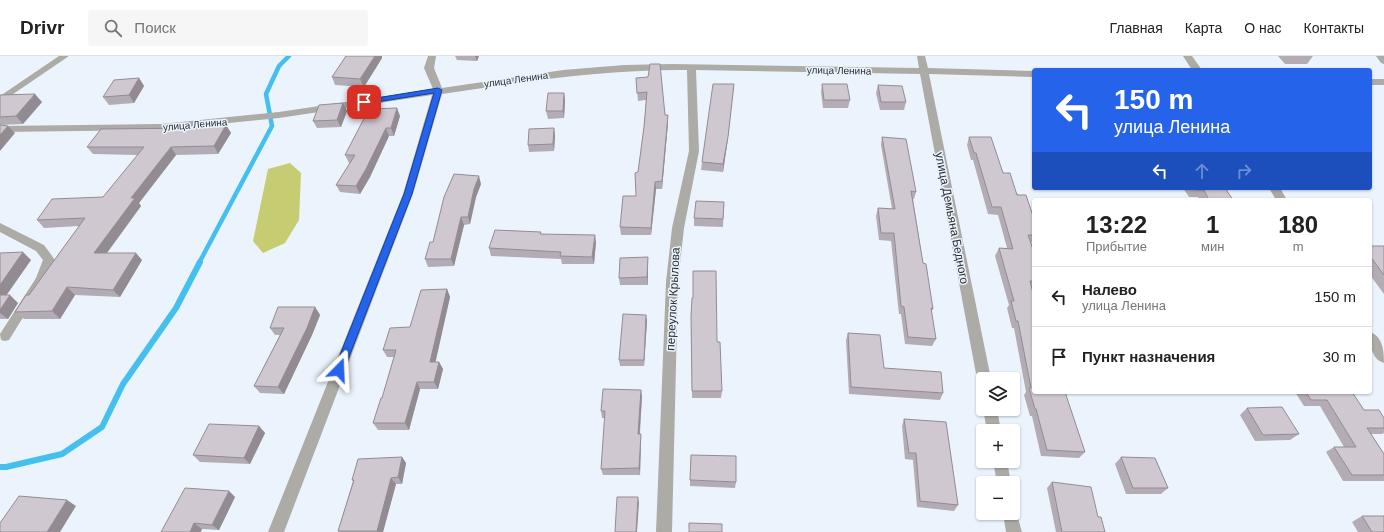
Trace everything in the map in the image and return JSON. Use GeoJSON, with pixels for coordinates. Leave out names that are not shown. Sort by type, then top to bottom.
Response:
{"type":"FeatureCollection","features":[{"type":"Feature","properties":{"kind":"street"},"geometry":{"type":"LineString","coordinates":[[0,100],[65,56]]}},
{"type":"Feature","properties":{"kind":"street"},"geometry":{"type":"LineString","coordinates":[[276,532],[408,194],[438,90],[429,68],[432,56]]}},
{"type":"Feature","properties":{"kind":"street"},"geometry":{"type":"LineString","coordinates":[[672,67],[674,56]]}},
{"type":"Feature","properties":{"kind":"street","name":"улица Демьяна Бедного"},"geometry":{"type":"LineString","coordinates":[[921,56],[983,372]]}},
{"type":"Feature","properties":{"kind":"street"},"geometry":{"type":"LineString","coordinates":[[1187,56],[1196,68]]}},
{"type":"Feature","properties":{"kind":"street"},"geometry":{"type":"LineString","coordinates":[[1380,56],[1384,61]]}},
{"type":"Feature","properties":{"kind":"street","name":"улица Ленина"},"geometry":{"type":"LineString","coordinates":[[0,128],[40,129],[161,127],[279,115],[438,90],[563,73],[624,68],[672,67],[1032,74]]}},
{"type":"Feature","properties":{"kind":"street","name":"переулок Крылова"},"geometry":{"type":"LineString","coordinates":[[664,532],[672,282],[678,228],[694,151],[691,68]]}},
{"type":"Feature","properties":{"kind":"street"},"geometry":{"type":"LineString","coordinates":[[1372,82],[1384,82]]}},
{"type":"Feature","properties":{"kind":"street"},"geometry":{"type":"LineString","coordinates":[[0,227],[40,248],[49,260],[41,279],[5,336]]}},
{"type":"Feature","properties":{"kind":"street"},"geometry":{"type":"LineString","coordinates":[[1372,339],[1384,358]]}},
{"type":"Feature","properties":{"kind":"street"},"geometry":{"type":"LineString","coordinates":[[1011,520],[1014,532]]}},
{"type":"Feature","properties":{"kind":"green space"},"geometry":{"type":"Polygon","coordinates":[[[290,163],[301,173],[299,220],[285,243],[263,253],[253,241],[268,169],[290,163]]]}},
{"type":"Feature","properties":{"kind":"building"},"geometry":{"type":"Polygon","coordinates":[[[346,56],[375,56],[360,79],[332,77],[346,56]]]}},
{"type":"Feature","properties":{"kind":"building"},"geometry":{"type":"Polygon","coordinates":[[[650,64],[660,64],[665,115],[668,115],[662,181],[655,182],[651,228],[620,227],[623,196],[636,196],[635,173],[638,172],[644,127],[647,92],[637,93],[636,78],[648,77],[650,64]]]}},
{"type":"Feature","properties":{"kind":"building"},"geometry":{"type":"Polygon","coordinates":[[[139,78],[129,95],[103,97],[114,80],[139,78]]]}},
{"type":"Feature","properties":{"kind":"building"},"geometry":{"type":"Polygon","coordinates":[[[713,84],[734,84],[728,137],[723,164],[702,162],[713,84]]]}},
{"type":"Feature","properties":{"kind":"building"},"geometry":{"type":"Polygon","coordinates":[[[822,84],[847,84],[850,100],[824,100],[822,84]]]}},
{"type":"Feature","properties":{"kind":"building"},"geometry":{"type":"Polygon","coordinates":[[[878,85],[902,86],[906,102],[881,102],[878,85]]]}},
{"type":"Feature","properties":{"kind":"building"},"geometry":{"type":"Polygon","coordinates":[[[548,93],[564,93],[563,111],[546,111],[548,93]]]}},
{"type":"Feature","properties":{"kind":"building"},"geometry":{"type":"Polygon","coordinates":[[[35,94],[16,116],[0,117],[0,95],[35,94]]]}},
{"type":"Feature","properties":{"kind":"building"},"geometry":{"type":"Polygon","coordinates":[[[343,103],[337,120],[313,121],[319,105],[343,103]]]}},
{"type":"Feature","properties":{"kind":"building"},"geometry":{"type":"Polygon","coordinates":[[[397,108],[391,128],[386,128],[356,186],[336,185],[355,155],[345,155],[369,109],[397,108]]]}},
{"type":"Feature","properties":{"kind":"building"},"geometry":{"type":"Polygon","coordinates":[[[0,125],[8,126],[0,135],[0,125]]]}},
{"type":"Feature","properties":{"kind":"building"},"geometry":{"type":"Polygon","coordinates":[[[203,125],[226,125],[214,146],[171,147],[131,198],[135,198],[94,253],[136,253],[113,290],[67,287],[52,311],[15,312],[26,295],[29,295],[85,218],[37,220],[52,199],[103,197],[144,147],[87,147],[101,129],[201,128],[203,125]]]}},
{"type":"Feature","properties":{"kind":"building"},"geometry":{"type":"Polygon","coordinates":[[[554,128],[553,144],[528,145],[529,129],[554,128]]]}},
{"type":"Feature","properties":{"kind":"building"},"geometry":{"type":"Polygon","coordinates":[[[882,137],[906,139],[916,192],[911,191],[923,263],[926,264],[936,339],[908,337],[904,307],[901,306],[894,233],[881,233],[878,208],[895,209],[882,137]]]}},
{"type":"Feature","properties":{"kind":"building"},"geometry":{"type":"Polygon","coordinates":[[[969,137],[991,137],[1003,173],[1010,173],[1017,195],[1026,195],[1032,213],[1032,235],[1028,235],[1032,246],[1032,281],[1030,281],[1032,289],[1032,394],[1066,394],[1085,452],[1047,450],[1029,388],[1031,388],[1018,321],[1016,321],[1011,301],[1014,301],[999,248],[1013,249],[1001,207],[992,207],[976,153],[974,153],[969,137]]]}},
{"type":"Feature","properties":{"kind":"building"},"geometry":{"type":"Polygon","coordinates":[[[454,174],[479,176],[474,189],[468,217],[461,217],[451,259],[425,259],[430,242],[433,242],[444,197],[454,174]]]}},
{"type":"Feature","properties":{"kind":"building"},"geometry":{"type":"Polygon","coordinates":[[[1204,190],[1226,190],[1232,198],[1208,198],[1204,190]]]}},
{"type":"Feature","properties":{"kind":"building"},"geometry":{"type":"Polygon","coordinates":[[[696,201],[724,202],[723,219],[694,218],[696,201]]]}},
{"type":"Feature","properties":{"kind":"building"},"geometry":{"type":"Polygon","coordinates":[[[495,230],[541,232],[540,234],[595,235],[592,257],[560,256],[561,252],[489,248],[495,230]]]}},
{"type":"Feature","properties":{"kind":"building"},"geometry":{"type":"Polygon","coordinates":[[[1372,246],[1384,246],[1384,275],[1372,259],[1372,246]]]}},
{"type":"Feature","properties":{"kind":"building"},"geometry":{"type":"Polygon","coordinates":[[[23,252],[0,285],[0,253],[23,252]]]}},
{"type":"Feature","properties":{"kind":"building"},"geometry":{"type":"Polygon","coordinates":[[[648,257],[647,277],[619,278],[620,258],[648,257]]]}},
{"type":"Feature","properties":{"kind":"building"},"geometry":{"type":"Polygon","coordinates":[[[693,271],[716,271],[717,342],[720,342],[722,391],[692,391],[691,316],[693,271]]]}},
{"type":"Feature","properties":{"kind":"building"},"geometry":{"type":"Polygon","coordinates":[[[447,289],[430,362],[439,362],[434,382],[417,382],[405,423],[373,423],[396,350],[383,350],[390,328],[410,327],[421,290],[447,289]]]}},
{"type":"Feature","properties":{"kind":"building"},"geometry":{"type":"Polygon","coordinates":[[[0,295],[10,295],[0,310],[0,295]]]}},
{"type":"Feature","properties":{"kind":"building"},"geometry":{"type":"Polygon","coordinates":[[[278,307],[315,307],[307,328],[278,387],[254,386],[284,328],[270,328],[278,307]]]}},
{"type":"Feature","properties":{"kind":"building"},"geometry":{"type":"Polygon","coordinates":[[[623,314],[646,315],[644,360],[619,360],[623,314]]]}},
{"type":"Feature","properties":{"kind":"building"},"geometry":{"type":"Polygon","coordinates":[[[848,333],[880,335],[884,368],[941,372],[943,393],[851,387],[848,333]]]}},
{"type":"Feature","properties":{"kind":"building"},"geometry":{"type":"Polygon","coordinates":[[[603,389],[641,390],[638,434],[641,434],[639,468],[601,469],[605,411],[601,411],[603,389]]]}},
{"type":"Feature","properties":{"kind":"building"},"geometry":{"type":"Polygon","coordinates":[[[1307,394],[1353,394],[1364,410],[1379,410],[1384,418],[1384,428],[1367,428],[1384,454],[1384,475],[1352,475],[1334,447],[1356,447],[1327,400],[1311,400],[1307,394]]]}},
{"type":"Feature","properties":{"kind":"building"},"geometry":{"type":"Polygon","coordinates":[[[1282,407],[1299,434],[1263,435],[1247,408],[1282,407]]]}},
{"type":"Feature","properties":{"kind":"building"},"geometry":{"type":"Polygon","coordinates":[[[904,419],[946,422],[958,505],[920,501],[916,453],[909,453],[904,419]]]}},
{"type":"Feature","properties":{"kind":"building"},"geometry":{"type":"Polygon","coordinates":[[[209,424],[259,426],[244,458],[193,455],[209,424]]]}},
{"type":"Feature","properties":{"kind":"building"},"geometry":{"type":"Polygon","coordinates":[[[691,455],[736,456],[736,482],[690,480],[691,455]]]}},
{"type":"Feature","properties":{"kind":"building"},"geometry":{"type":"Polygon","coordinates":[[[402,457],[398,477],[391,478],[377,531],[338,531],[354,480],[352,480],[358,459],[402,457]]]}},
{"type":"Feature","properties":{"kind":"building"},"geometry":{"type":"Polygon","coordinates":[[[1121,457],[1155,458],[1168,488],[1133,488],[1121,457]]]}},
{"type":"Feature","properties":{"kind":"building"},"geometry":{"type":"Polygon","coordinates":[[[1052,482],[1091,487],[1098,517],[1101,517],[1105,532],[1062,532],[1052,482]]]}},
{"type":"Feature","properties":{"kind":"building"},"geometry":{"type":"Polygon","coordinates":[[[185,488],[229,491],[212,525],[194,523],[190,532],[161,532],[185,488]]]}},
{"type":"Feature","properties":{"kind":"building"},"geometry":{"type":"Polygon","coordinates":[[[19,496],[67,500],[47,532],[0,532],[0,523],[19,496]]]}},
{"type":"Feature","properties":{"kind":"building"},"geometry":{"type":"Polygon","coordinates":[[[617,497],[638,497],[636,532],[615,532],[617,497]]]}},
{"type":"Feature","properties":{"kind":"building"},"geometry":{"type":"Polygon","coordinates":[[[1362,516],[1384,516],[1384,532],[1372,532],[1362,516]]]}},
{"type":"Feature","properties":{"kind":"building"},"geometry":{"type":"Polygon","coordinates":[[[689,523],[722,524],[722,532],[689,532],[689,523]]]}},
{"type":"Feature","properties":{"kind":"waterway"},"geometry":{"type":"LineString","coordinates":[[199,263],[272,126],[266,94],[279,66],[289,56]]}},
{"type":"Feature","properties":{"kind":"waterway"},"geometry":{"type":"LineString","coordinates":[[0,467],[6,467],[62,454],[102,427],[123,384],[176,308],[200,262]]}},
{"type":"Feature","properties":{"kind":"route"},"geometry":{"type":"LineString","coordinates":[[339,370],[408,194],[438,90],[364,102]]}}]}
